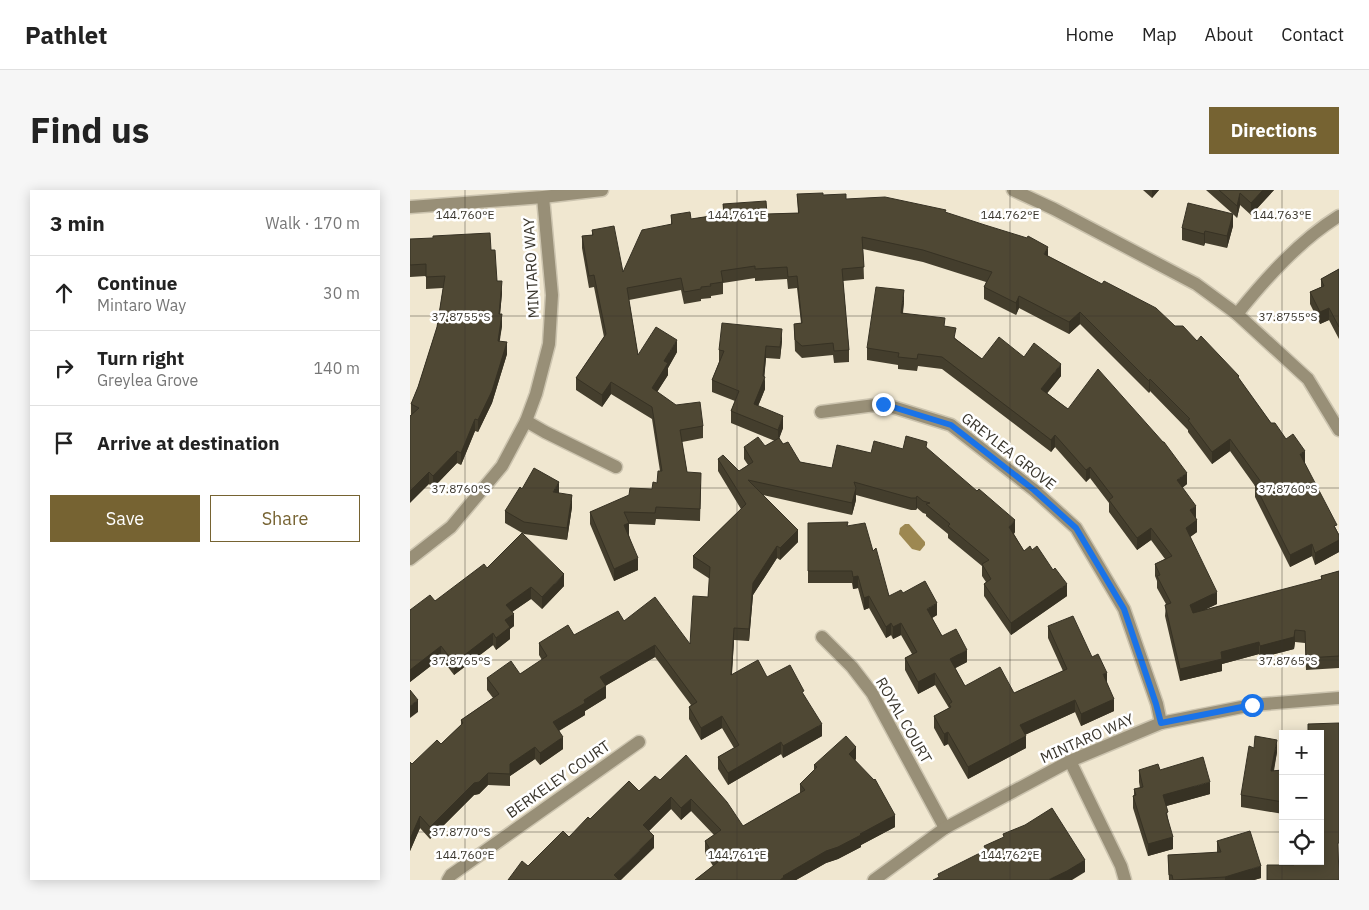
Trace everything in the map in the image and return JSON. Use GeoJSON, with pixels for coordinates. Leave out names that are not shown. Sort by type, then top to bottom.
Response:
{"type":"FeatureCollection","features":[{"type":"Feature","properties":{"kind":"street"},"geometry":{"type":"LineString","coordinates":[[410,207],[543,198],[602,190]]}},
{"type":"Feature","properties":{"kind":"street"},"geometry":{"type":"LineString","coordinates":[[1013,190],[1054,209],[1196,284],[1238,314],[1308,379],[1339,430]]}},
{"type":"Feature","properties":{"kind":"street","name":"MINTARO WAY"},"geometry":{"type":"LineString","coordinates":[[410,559],[451,528],[502,466],[526,421],[545,366],[551,323],[551,268],[543,198]]}},
{"type":"Feature","properties":{"kind":"street"},"geometry":{"type":"LineString","coordinates":[[1238,314],[1250,297],[1291,254],[1339,216]]}},
{"type":"Feature","properties":{"kind":"street","name":"GREYLEA GROVE"},"geometry":{"type":"LineString","coordinates":[[821,412],[883,404],[951,425],[1034,490],[1076,528],[1124,609],[1161,723]]}},
{"type":"Feature","properties":{"kind":"street"},"geometry":{"type":"LineString","coordinates":[[526,421],[616,467]]}},
{"type":"Feature","properties":{"kind":"street","name":"ROYAL COURT"},"geometry":{"type":"LineString","coordinates":[[822,637],[852,667],[872,693],[945,828]]}},
{"type":"Feature","properties":{"kind":"street","name":"MINTARO WAY"},"geometry":{"type":"LineString","coordinates":[[874,880],[945,828],[1070,761],[1161,723],[1252,705],[1339,698]]}},
{"type":"Feature","properties":{"kind":"street","name":"BERKELEY COURT"},"geometry":{"type":"LineString","coordinates":[[448,880],[451,875],[639,742]]}},
{"type":"Feature","properties":{"kind":"street"},"geometry":{"type":"LineString","coordinates":[[1070,761],[1121,866],[1125,880]]}},
{"type":"Feature","properties":{"kind":"shaded area"},"geometry":{"type":"Polygon","coordinates":[[[905,524],[909,524],[925,542],[920,551],[912,549],[899,534],[900,528],[905,524]]]}},
{"type":"Feature","properties":{"kind":"building"},"geometry":{"type":"Polygon","coordinates":[[[1219,190],[1263,190],[1251,203],[1240,193],[1237,206],[1219,190]]]}},
{"type":"Feature","properties":{"kind":"building"},"geometry":{"type":"Polygon","coordinates":[[[823,193],[823,195],[846,194],[846,199],[885,197],[946,210],[945,212],[985,225],[1027,238],[1028,236],[1048,247],[1044,254],[1102,284],[1104,281],[1156,308],[1175,326],[1183,326],[1197,341],[1201,336],[1239,376],[1271,423],[1275,423],[1286,439],[1293,434],[1305,451],[1300,454],[1337,525],[1334,526],[1339,535],[1339,540],[1315,553],[1312,544],[1290,555],[1255,485],[1261,482],[1230,439],[1212,452],[1188,420],[1190,419],[1080,312],[1069,322],[1019,296],[1016,303],[984,287],[992,272],[923,250],[862,237],[864,267],[842,269],[849,350],[834,351],[833,343],[802,346],[795,340],[794,324],[802,323],[797,276],[788,277],[787,267],[755,269],[755,266],[721,271],[723,282],[684,292],[681,278],[627,288],[638,355],[656,327],[677,340],[664,361],[668,363],[652,388],[676,405],[700,402],[703,426],[680,430],[687,472],[701,473],[700,509],[656,507],[655,513],[624,512],[629,523],[624,525],[638,558],[614,569],[590,512],[629,495],[630,488],[652,489],[653,482],[657,483],[658,471],[662,471],[652,407],[611,382],[602,395],[576,378],[606,334],[594,275],[589,276],[582,236],[593,235],[592,230],[614,226],[623,272],[642,230],[672,224],[671,215],[690,212],[691,219],[724,214],[723,204],[766,201],[767,214],[799,213],[797,194],[823,193]]]}},
{"type":"Feature","properties":{"kind":"building"},"geometry":{"type":"Polygon","coordinates":[[[1188,203],[1233,214],[1227,236],[1205,231],[1204,234],[1182,228],[1188,203]]]}},
{"type":"Feature","properties":{"kind":"building"},"geometry":{"type":"Polygon","coordinates":[[[490,233],[491,250],[495,250],[497,281],[502,281],[499,314],[502,314],[498,341],[507,342],[492,391],[478,420],[475,419],[461,453],[457,451],[433,476],[429,472],[410,491],[410,416],[419,408],[411,404],[437,327],[445,276],[426,277],[426,264],[410,265],[410,239],[490,233]]]}},
{"type":"Feature","properties":{"kind":"building"},"geometry":{"type":"Polygon","coordinates":[[[1339,269],[1339,327],[1329,308],[1320,312],[1310,292],[1324,286],[1321,279],[1339,269]]]}},
{"type":"Feature","properties":{"kind":"building"},"geometry":{"type":"Polygon","coordinates":[[[876,287],[904,290],[901,313],[945,318],[944,326],[956,328],[954,338],[982,359],[999,337],[1024,357],[1034,343],[1061,364],[1041,389],[1068,409],[1098,369],[1164,442],[1187,473],[1177,480],[1196,506],[1190,510],[1197,520],[1186,528],[1217,592],[1190,605],[1193,613],[1322,579],[1321,576],[1339,571],[1339,656],[1306,658],[1305,631],[1295,630],[1294,637],[1260,646],[1259,642],[1221,652],[1222,659],[1180,669],[1165,605],[1171,603],[1157,576],[1160,575],[1155,564],[1172,556],[1151,528],[1137,538],[1109,500],[1113,497],[1090,467],[1086,470],[1055,435],[1051,440],[942,357],[918,354],[917,359],[898,357],[899,353],[867,348],[876,287]]]}},
{"type":"Feature","properties":{"kind":"building"},"geometry":{"type":"Polygon","coordinates":[[[722,323],[782,329],[780,347],[766,346],[763,376],[765,377],[754,404],[783,416],[778,430],[731,411],[739,391],[712,380],[724,351],[719,350],[722,323]]]}},
{"type":"Feature","properties":{"kind":"building"},"geometry":{"type":"Polygon","coordinates":[[[906,436],[927,442],[926,447],[977,491],[979,489],[1015,520],[1009,527],[1024,551],[1030,546],[1032,550],[1037,546],[1053,570],[1055,568],[1067,584],[1011,623],[984,584],[991,579],[982,564],[989,560],[948,526],[950,524],[926,504],[930,503],[923,501],[917,496],[916,498],[911,498],[854,482],[856,488],[852,503],[748,480],[798,530],[780,548],[777,546],[753,583],[749,629],[734,628],[731,675],[758,660],[767,677],[790,665],[804,691],[802,692],[822,724],[783,746],[781,742],[728,773],[718,757],[739,745],[722,716],[701,728],[689,707],[697,702],[655,645],[600,677],[606,686],[584,700],[585,703],[553,722],[563,737],[540,753],[535,747],[510,764],[510,774],[488,773],[479,782],[474,783],[430,827],[420,816],[410,839],[410,762],[412,764],[437,740],[441,744],[463,723],[461,720],[499,694],[487,678],[511,661],[520,674],[547,656],[539,643],[568,625],[574,635],[618,611],[624,621],[655,597],[690,644],[693,596],[708,597],[710,567],[693,556],[746,504],[718,459],[723,455],[739,471],[753,462],[744,447],[758,437],[765,446],[779,438],[783,444],[788,442],[800,462],[832,468],[837,445],[871,453],[874,441],[903,449],[906,436]]]}},
{"type":"Feature","properties":{"kind":"building"},"geometry":{"type":"Polygon","coordinates":[[[534,468],[559,482],[553,492],[572,495],[567,528],[524,522],[505,511],[520,487],[522,489],[534,468]]]}},
{"type":"Feature","properties":{"kind":"building"},"geometry":{"type":"Polygon","coordinates":[[[848,522],[847,526],[865,523],[873,551],[876,548],[889,596],[901,590],[903,593],[925,581],[937,603],[927,609],[942,636],[956,629],[967,650],[950,659],[965,686],[1000,667],[1014,693],[1067,669],[1048,626],[1073,616],[1092,657],[1098,654],[1107,673],[1103,674],[1114,699],[1081,714],[1075,700],[1020,725],[1026,736],[968,767],[948,732],[944,734],[934,716],[951,707],[949,704],[952,702],[935,673],[918,682],[905,658],[917,652],[901,623],[893,627],[891,623],[886,627],[869,596],[864,598],[858,576],[853,577],[852,571],[808,571],[808,523],[848,522]]]}},
{"type":"Feature","properties":{"kind":"building"},"geometry":{"type":"Polygon","coordinates":[[[522,533],[564,574],[542,597],[531,587],[506,605],[514,614],[505,620],[510,627],[496,638],[493,633],[454,663],[441,646],[410,670],[410,610],[430,595],[435,601],[484,564],[487,568],[522,533]]]}},
{"type":"Feature","properties":{"kind":"building"},"geometry":{"type":"Polygon","coordinates":[[[410,690],[418,700],[410,706],[410,690]]]}},
{"type":"Feature","properties":{"kind":"building"},"geometry":{"type":"Polygon","coordinates":[[[1339,723],[1339,880],[1267,880],[1267,865],[1324,865],[1324,730],[1308,730],[1308,724],[1339,723]]]}},
{"type":"Feature","properties":{"kind":"building"},"geometry":{"type":"Polygon","coordinates":[[[846,736],[856,747],[849,754],[875,779],[895,815],[838,847],[826,851],[783,876],[780,880],[695,880],[718,862],[705,841],[721,830],[691,799],[681,808],[671,797],[643,825],[654,836],[614,875],[619,880],[508,880],[522,861],[528,866],[563,831],[569,837],[588,817],[590,819],[629,781],[639,791],[655,776],[660,780],[686,755],[727,802],[743,826],[805,790],[800,784],[817,767],[814,765],[846,736]]]}},
{"type":"Feature","properties":{"kind":"building"},"geometry":{"type":"Polygon","coordinates":[[[1255,736],[1277,740],[1271,771],[1279,770],[1279,801],[1241,795],[1249,746],[1254,748],[1255,736]]]}},
{"type":"Feature","properties":{"kind":"building"},"geometry":{"type":"Polygon","coordinates":[[[1203,757],[1210,782],[1163,795],[1173,837],[1148,844],[1133,796],[1136,795],[1134,789],[1143,787],[1139,770],[1158,764],[1160,770],[1203,757]]]}},
{"type":"Feature","properties":{"kind":"building"},"geometry":{"type":"Polygon","coordinates":[[[1052,808],[1085,860],[1067,871],[1048,880],[933,880],[939,877],[938,874],[986,850],[984,846],[1004,837],[1003,834],[1025,825],[1052,808]]]}},
{"type":"Feature","properties":{"kind":"building"},"geometry":{"type":"Polygon","coordinates":[[[1250,831],[1261,866],[1225,877],[1173,880],[1172,875],[1169,875],[1168,855],[1221,852],[1217,841],[1250,831]]]}},
{"type":"Feature","properties":{"kind":"route"},"geometry":{"type":"LineString","coordinates":[[883,404],[951,425],[1034,490],[1076,528],[1124,609],[1161,723],[1252,705]]}}]}
